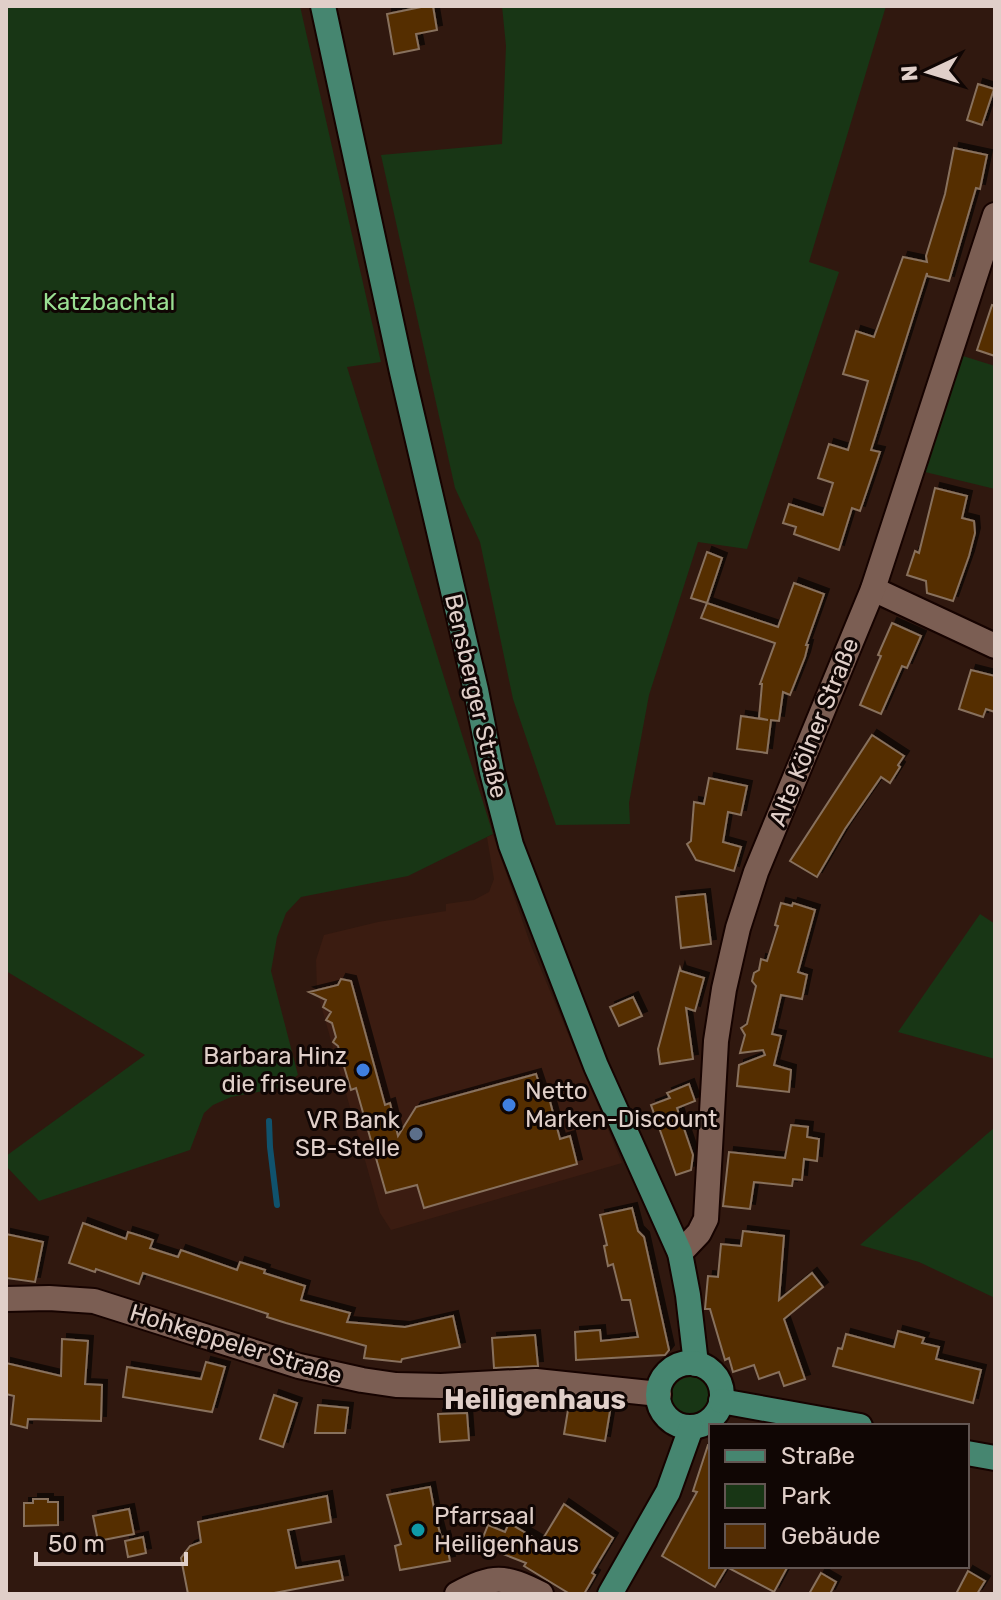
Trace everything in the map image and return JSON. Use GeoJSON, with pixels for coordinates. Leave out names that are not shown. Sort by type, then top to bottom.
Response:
{"type":"FeatureCollection","features":[{"type":"Feature","properties":{"kind":"main road","name":"Bensberger Straße"},"geometry":{"type":"LineString","coordinates":[[323,6],[402,372],[511,845],[596,1066],[680,1253],[696,1364]]}},
{"type":"Feature","properties":{"kind":"main road"},"geometry":{"type":"LineString","coordinates":[[696,1364],[714,1374],[721,1401],[710,1420],[691,1428],[669,1419],[659,1403],[659,1394],[665,1376],[672,1370],[680,1365],[696,1364]]}},
{"type":"Feature","properties":{"kind":"main road"},"geometry":{"type":"LineString","coordinates":[[721,1401],[849,1424]]}},
{"type":"Feature","properties":{"kind":"main road"},"geometry":{"type":"LineString","coordinates":[[610,1594],[668,1492],[691,1428]]}},
{"type":"Feature","properties":{"kind":"main road"},"geometry":{"type":"LineString","coordinates":[[969,1453],[995,1458]]}},
{"type":"Feature","properties":{"kind":"street","name":"Alte Kölner Straße"},"geometry":{"type":"LineString","coordinates":[[680,1253],[699,1233],[706,1219],[716,1041],[738,928],[756,872],[873,589],[995,215]]}},
{"type":"Feature","properties":{"kind":"street"},"geometry":{"type":"LineString","coordinates":[[873,589],[995,646]]}},
{"type":"Feature","properties":{"kind":"street","name":"Hohkeppeler Straße"},"geometry":{"type":"LineString","coordinates":[[6,1299],[94,1301],[332,1376],[396,1385],[536,1381],[659,1394]]}},
{"type":"Feature","properties":{"kind":"street"},"geometry":{"type":"LineString","coordinates":[[457,1594],[483,1580],[501,1578],[515,1580],[541,1594]]}},
{"type":"Feature","properties":{"kind":"shaded area"},"geometry":{"type":"Polygon","coordinates":[[[493,835],[530,943],[622,1163],[391,1230],[380,1213],[317,991],[316,960],[324,935],[446,911],[446,904],[474,900],[489,892],[494,879],[487,837],[493,835]]]}},
{"type":"Feature","properties":{"kind":"green space","name":"Katzbachtal"},"geometry":{"type":"Polygon","coordinates":[[[6,6],[300,6],[381,362],[347,367],[493,834],[408,876],[301,897],[286,913],[277,937],[271,971],[298,1075],[279,1088],[231,1097],[213,1105],[204,1113],[190,1150],[39,1201],[6,1166],[6,1156],[145,1055],[6,971],[6,6]]]}},
{"type":"Feature","properties":{"kind":"green space"},"geometry":{"type":"Polygon","coordinates":[[[502,6],[886,6],[809,262],[839,272],[747,549],[698,542],[649,695],[629,803],[630,824],[556,825],[513,699],[480,542],[455,488],[381,155],[502,144],[506,46],[502,6]]]}},
{"type":"Feature","properties":{"kind":"green space"},"geometry":{"type":"Polygon","coordinates":[[[963,356],[995,366],[995,489],[925,472],[963,356]]]}},
{"type":"Feature","properties":{"kind":"green space"},"geometry":{"type":"Polygon","coordinates":[[[980,914],[995,924],[995,1059],[898,1032],[980,914]]]}},
{"type":"Feature","properties":{"kind":"green space"},"geometry":{"type":"Polygon","coordinates":[[[995,1127],[995,1298],[919,1262],[860,1245],[995,1127]]]}},
{"type":"Feature","properties":{"kind":"green space"},"geometry":{"type":"Polygon","coordinates":[[[691,1377],[705,1383],[711,1397],[705,1411],[691,1417],[677,1411],[671,1397],[677,1383],[691,1377]]]}},
{"type":"Feature","properties":{"kind":"building"},"geometry":{"type":"Polygon","coordinates":[[[433,6],[437,30],[416,34],[419,49],[394,54],[387,14],[433,6]]]}},
{"type":"Feature","properties":{"kind":"building"},"geometry":{"type":"Polygon","coordinates":[[[978,84],[994,89],[982,125],[967,120],[978,84]]]}},
{"type":"Feature","properties":{"kind":"building"},"geometry":{"type":"Polygon","coordinates":[[[954,148],[987,155],[980,189],[976,188],[949,281],[927,276],[927,273],[871,450],[880,452],[860,511],[852,508],[839,550],[794,534],[796,527],[783,523],[789,504],[823,515],[833,483],[818,478],[829,444],[848,450],[868,381],[843,374],[856,331],[874,337],[903,257],[927,262],[954,148]]]}},
{"type":"Feature","properties":{"kind":"building"},"geometry":{"type":"Polygon","coordinates":[[[992,305],[995,306],[995,356],[977,350],[992,305]]]}},
{"type":"Feature","properties":{"kind":"building"},"geometry":{"type":"Polygon","coordinates":[[[935,488],[967,496],[962,518],[974,521],[975,533],[969,556],[953,601],[927,593],[926,581],[907,575],[915,551],[919,553],[935,488]]]}},
{"type":"Feature","properties":{"kind":"building"},"geometry":{"type":"Polygon","coordinates":[[[707,552],[722,558],[707,603],[691,598],[707,552]]]}},
{"type":"Feature","properties":{"kind":"building"},"geometry":{"type":"Polygon","coordinates":[[[794,583],[824,594],[806,645],[805,657],[790,695],[783,692],[779,721],[771,720],[767,753],[737,749],[741,716],[768,720],[759,718],[760,684],[775,643],[701,618],[707,603],[778,627],[794,583]]]}},
{"type":"Feature","properties":{"kind":"building"},"geometry":{"type":"Polygon","coordinates":[[[892,623],[921,636],[907,668],[902,666],[881,714],[860,705],[892,623]]]}},
{"type":"Feature","properties":{"kind":"building"},"geometry":{"type":"Polygon","coordinates":[[[971,670],[995,676],[995,712],[986,709],[983,717],[959,709],[971,670]]]}},
{"type":"Feature","properties":{"kind":"building"},"geometry":{"type":"Polygon","coordinates":[[[872,735],[904,756],[898,765],[900,767],[890,783],[881,777],[817,877],[790,861],[872,735]]]}},
{"type":"Feature","properties":{"kind":"building"},"geometry":{"type":"Polygon","coordinates":[[[709,778],[747,786],[741,815],[728,812],[723,842],[741,847],[734,871],[696,860],[687,844],[691,841],[694,802],[704,804],[709,778]]]}},
{"type":"Feature","properties":{"kind":"building"},"geometry":{"type":"Polygon","coordinates":[[[705,894],[711,944],[681,948],[676,897],[705,894]]]}},
{"type":"Feature","properties":{"kind":"building"},"geometry":{"type":"Polygon","coordinates":[[[781,903],[792,906],[793,903],[815,910],[798,972],[807,975],[802,999],[781,995],[772,1034],[781,1036],[774,1065],[791,1070],[789,1092],[737,1086],[739,1065],[765,1055],[763,1050],[740,1053],[745,1035],[741,1028],[747,1024],[756,986],[752,981],[754,973],[759,970],[761,959],[767,961],[778,926],[775,925],[781,903]]]}},
{"type":"Feature","properties":{"kind":"building"},"geometry":{"type":"Polygon","coordinates":[[[680,968],[704,978],[695,1011],[686,1008],[693,1059],[660,1064],[658,1049],[680,968]]]}},
{"type":"Feature","properties":{"kind":"building"},"geometry":{"type":"Polygon","coordinates":[[[341,979],[351,981],[385,1105],[390,1103],[398,1136],[416,1107],[536,1074],[543,1095],[548,1094],[560,1139],[570,1136],[577,1164],[424,1208],[417,1185],[386,1193],[356,1088],[351,1090],[338,1046],[333,1042],[336,1037],[332,1023],[326,1020],[331,1012],[323,1007],[326,1000],[309,992],[338,985],[341,979]]]}},
{"type":"Feature","properties":{"kind":"building"},"geometry":{"type":"Polygon","coordinates":[[[633,997],[642,1016],[619,1026],[610,1007],[633,997]]]}},
{"type":"Feature","properties":{"kind":"building"},"geometry":{"type":"Polygon","coordinates":[[[689,1084],[695,1101],[677,1108],[693,1155],[691,1170],[676,1175],[651,1105],[670,1098],[667,1093],[689,1084]]]}},
{"type":"Feature","properties":{"kind":"building"},"geometry":{"type":"Polygon","coordinates":[[[791,1125],[808,1127],[807,1137],[819,1139],[817,1161],[804,1159],[802,1180],[793,1179],[792,1186],[754,1182],[750,1209],[723,1206],[729,1152],[785,1158],[791,1125]]]}},
{"type":"Feature","properties":{"kind":"building"},"geometry":{"type":"Polygon","coordinates":[[[632,1208],[638,1231],[644,1237],[669,1350],[665,1355],[576,1360],[575,1332],[600,1330],[601,1341],[638,1337],[630,1300],[622,1300],[613,1264],[608,1266],[600,1215],[632,1208]]]}},
{"type":"Feature","properties":{"kind":"building"},"geometry":{"type":"Polygon","coordinates":[[[83,1223],[126,1239],[128,1232],[153,1240],[150,1248],[178,1257],[181,1250],[237,1270],[240,1262],[265,1270],[264,1273],[305,1286],[301,1300],[350,1313],[347,1322],[405,1327],[453,1316],[460,1347],[402,1359],[401,1362],[364,1358],[366,1346],[267,1317],[268,1314],[143,1273],[139,1284],[96,1269],[95,1272],[69,1263],[83,1223]]]}},
{"type":"Feature","properties":{"kind":"building"},"geometry":{"type":"Polygon","coordinates":[[[743,1231],[784,1236],[779,1300],[812,1273],[823,1287],[784,1319],[805,1379],[784,1386],[779,1372],[759,1379],[754,1365],[733,1372],[729,1358],[725,1360],[710,1309],[705,1309],[708,1276],[718,1277],[721,1244],[741,1246],[743,1231]]]}},
{"type":"Feature","properties":{"kind":"building"},"geometry":{"type":"Polygon","coordinates":[[[6,1234],[43,1242],[35,1282],[6,1278],[6,1234]]]}},
{"type":"Feature","properties":{"kind":"building"},"geometry":{"type":"Polygon","coordinates":[[[898,1331],[924,1338],[922,1343],[939,1347],[936,1359],[981,1370],[973,1403],[833,1366],[846,1334],[894,1347],[898,1331]]]}},
{"type":"Feature","properties":{"kind":"building"},"geometry":{"type":"Polygon","coordinates":[[[535,1335],[538,1366],[494,1368],[492,1338],[535,1335]]]}},
{"type":"Feature","properties":{"kind":"building"},"geometry":{"type":"Polygon","coordinates":[[[62,1339],[88,1341],[85,1384],[102,1385],[101,1421],[28,1419],[27,1428],[11,1424],[14,1396],[6,1394],[6,1363],[61,1376],[62,1339]]]}},
{"type":"Feature","properties":{"kind":"building"},"geometry":{"type":"Polygon","coordinates":[[[206,1362],[225,1367],[212,1412],[123,1397],[127,1367],[201,1379],[206,1362]]]}},
{"type":"Feature","properties":{"kind":"building"},"geometry":{"type":"Polygon","coordinates":[[[274,1395],[297,1403],[283,1447],[260,1439],[274,1395]]]}},
{"type":"Feature","properties":{"kind":"building"},"geometry":{"type":"Polygon","coordinates":[[[569,1404],[610,1411],[605,1441],[564,1434],[569,1404]]]}},
{"type":"Feature","properties":{"kind":"building"},"geometry":{"type":"Polygon","coordinates":[[[318,1405],[348,1408],[345,1433],[315,1433],[318,1405]]]}},
{"type":"Feature","properties":{"kind":"building"},"geometry":{"type":"Polygon","coordinates":[[[467,1413],[469,1440],[440,1442],[438,1414],[467,1413]]]}},
{"type":"Feature","properties":{"kind":"building"},"geometry":{"type":"Polygon","coordinates":[[[709,1445],[709,1568],[726,1568],[715,1587],[662,1556],[697,1492],[693,1491],[709,1445]]]}},
{"type":"Feature","properties":{"kind":"building","name":"Pfarrsaal Heiligenhaus"},"geometry":{"type":"Polygon","coordinates":[[[430,1487],[441,1537],[445,1536],[450,1561],[400,1570],[395,1546],[401,1544],[387,1495],[430,1487]]]}},
{"type":"Feature","properties":{"kind":"building"},"geometry":{"type":"Polygon","coordinates":[[[327,1496],[331,1522],[288,1530],[296,1568],[339,1561],[343,1580],[269,1594],[188,1594],[181,1558],[190,1546],[201,1542],[198,1522],[327,1496]]]}},
{"type":"Feature","properties":{"kind":"building"},"geometry":{"type":"Polygon","coordinates":[[[33,1499],[58,1502],[58,1525],[24,1526],[24,1503],[33,1503],[33,1499]]]}},
{"type":"Feature","properties":{"kind":"building"},"geometry":{"type":"Polygon","coordinates":[[[564,1504],[613,1538],[592,1573],[595,1575],[584,1594],[570,1594],[524,1566],[526,1563],[480,1545],[488,1525],[505,1532],[509,1523],[541,1542],[564,1504]]]}},
{"type":"Feature","properties":{"kind":"building"},"geometry":{"type":"Polygon","coordinates":[[[129,1509],[134,1534],[98,1541],[93,1516],[129,1509]]]}},
{"type":"Feature","properties":{"kind":"building"},"geometry":{"type":"Polygon","coordinates":[[[143,1537],[146,1553],[128,1557],[125,1541],[143,1537]]]}},
{"type":"Feature","properties":{"kind":"building"},"geometry":{"type":"Polygon","coordinates":[[[729,1568],[787,1568],[774,1592],[729,1568]]]}},
{"type":"Feature","properties":{"kind":"building"},"geometry":{"type":"Polygon","coordinates":[[[968,1571],[985,1581],[977,1594],[956,1594],[968,1571]]]}},
{"type":"Feature","properties":{"kind":"building"},"geometry":{"type":"Polygon","coordinates":[[[821,1573],[836,1582],[830,1594],[809,1594],[821,1573]]]}},
{"type":"Feature","properties":{"kind":"waterway"},"geometry":{"type":"LineString","coordinates":[[269,1121],[277,1205]]}},
{"type":"Feature","properties":{"kind":"place","name":"Barbara Hinz die friseure"},"geometry":{"type":"Point","coordinates":[363,1070]}},
{"type":"Feature","properties":{"kind":"place","name":"Netto Marken-Discount"},"geometry":{"type":"Point","coordinates":[509,1105]}},
{"type":"Feature","properties":{"kind":"place","name":"VR Bank SB-Stelle"},"geometry":{"type":"Point","coordinates":[416,1134]}},
{"type":"Feature","properties":{"kind":"place","name":"Pfarrsaal Heiligenhaus"},"geometry":{"type":"Point","coordinates":[418,1530]}},
{"type":"Feature","properties":{"kind":"district","name":"Heiligenhaus"},"geometry":{"type":"Point","coordinates":[535,1399]}}]}
